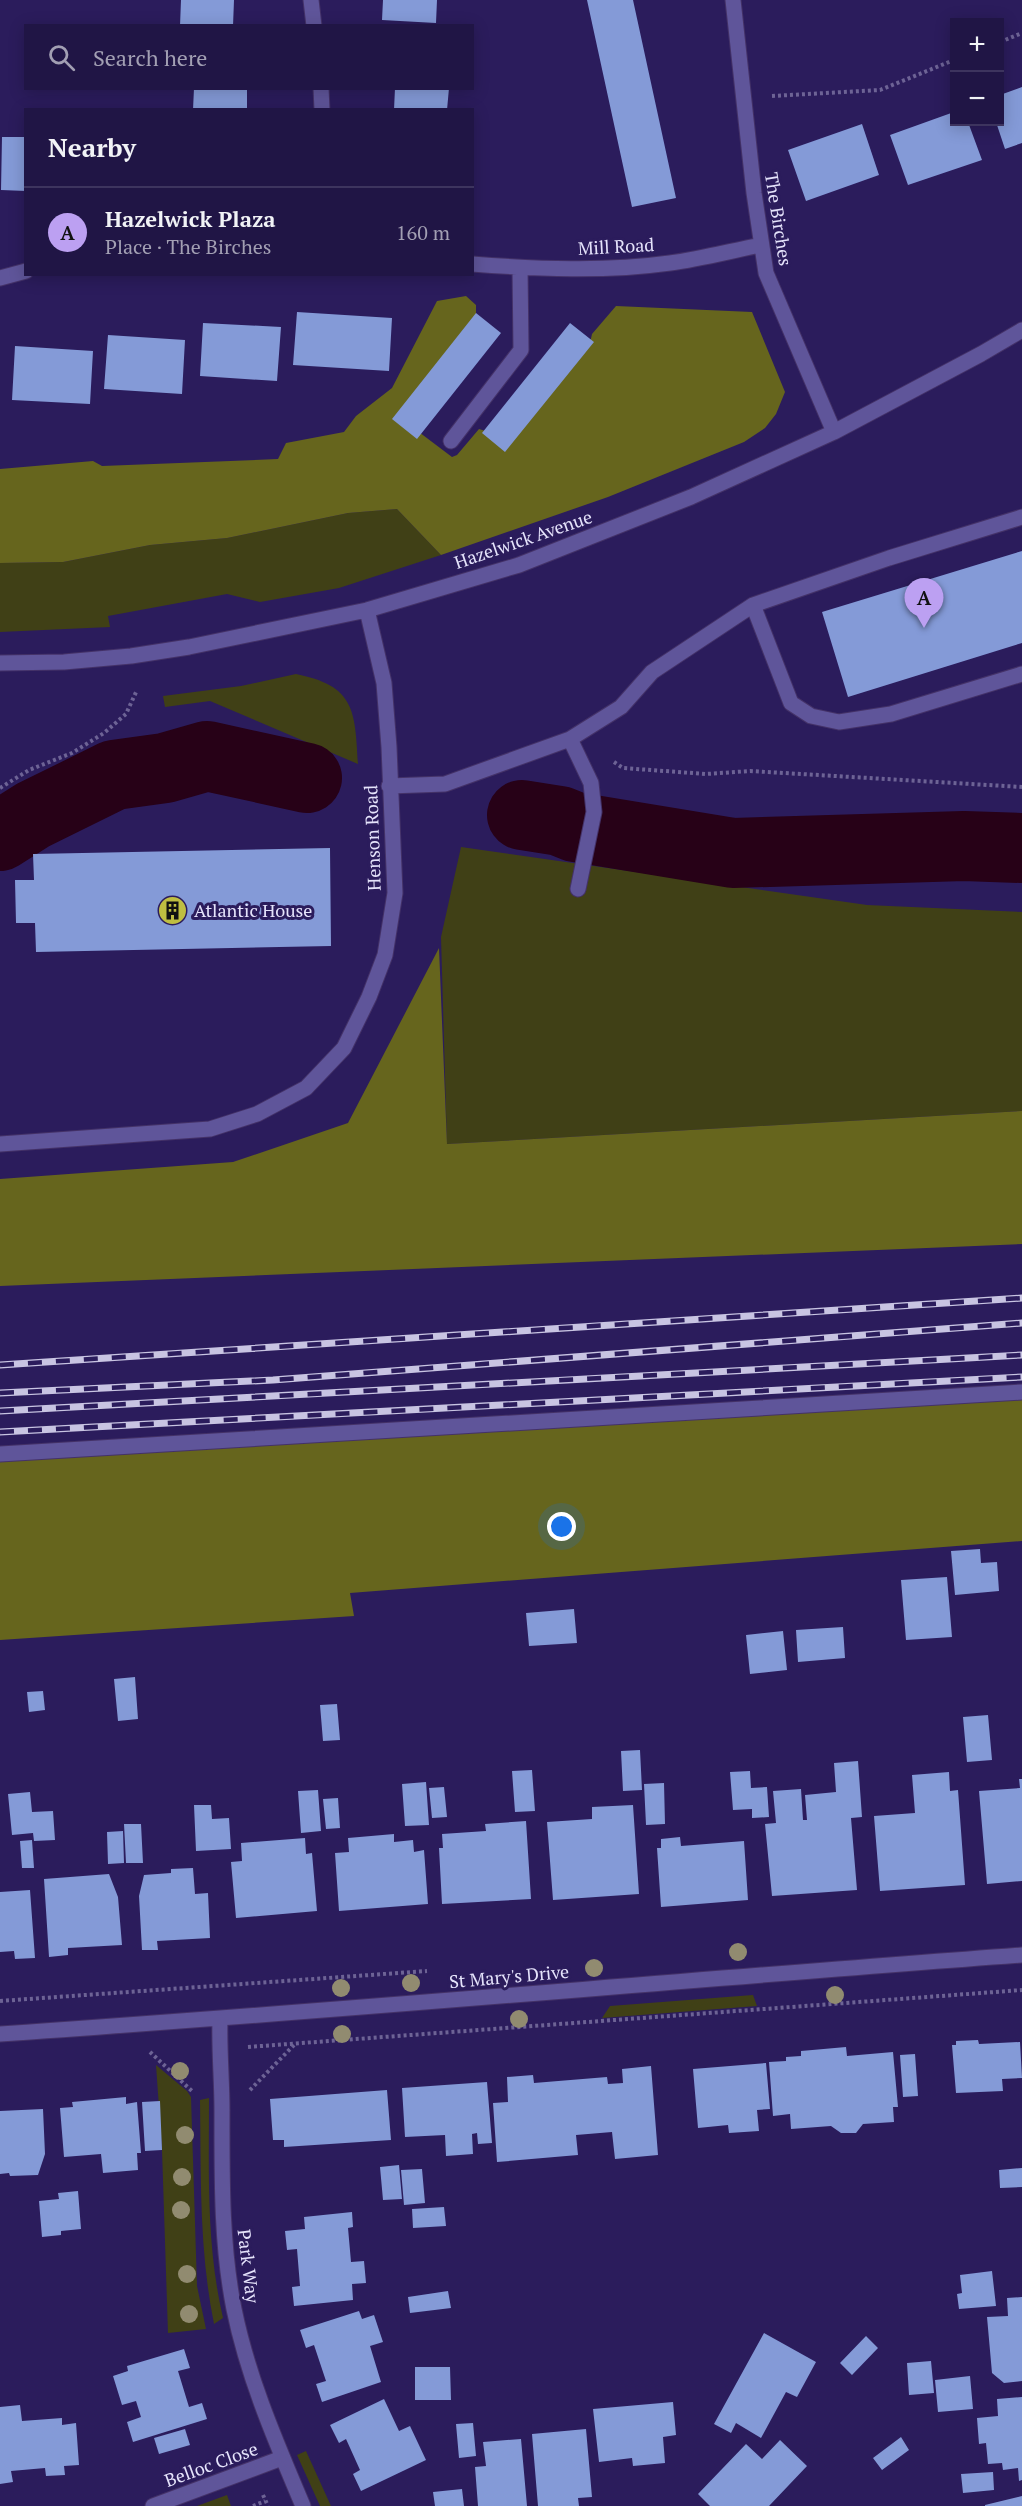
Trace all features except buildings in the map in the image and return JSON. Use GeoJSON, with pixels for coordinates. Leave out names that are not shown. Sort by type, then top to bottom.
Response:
{"type":"FeatureCollection","features":[{"type":"Feature","properties":{"kind":"street"},"geometry":{"type":"LineString","coordinates":[[311,0],[314,24]]}},
{"type":"Feature","properties":{"kind":"street","name":"The Birches"},"geometry":{"type":"LineString","coordinates":[[733,0],[760,245],[766,273],[834,432]]}},
{"type":"Feature","properties":{"kind":"street"},"geometry":{"type":"LineString","coordinates":[[321,90],[322,108]]}},
{"type":"Feature","properties":{"kind":"street","name":"Mill Road"},"geometry":{"type":"LineString","coordinates":[[474,264],[520,268],[616,268],[660,264],[760,245]]}},
{"type":"Feature","properties":{"kind":"street"},"geometry":{"type":"LineString","coordinates":[[451,441],[521,350],[520,268]]}},
{"type":"Feature","properties":{"kind":"street"},"geometry":{"type":"LineString","coordinates":[[0,278],[24,272]]}},
{"type":"Feature","properties":{"kind":"street","name":"Hazelwick Avenue"},"geometry":{"type":"LineString","coordinates":[[0,663],[64,662],[131,656],[367,610],[519,565],[691,497],[834,432],[1022,330]]}},
{"type":"Feature","properties":{"kind":"street"},"geometry":{"type":"LineString","coordinates":[[389,786],[445,784],[570,739],[621,707],[652,672],[753,605],[794,589],[1022,517]]}},
{"type":"Feature","properties":{"kind":"street"},"geometry":{"type":"LineString","coordinates":[[753,605],[791,703],[811,716],[839,722],[891,714],[1022,674]]}},
{"type":"Feature","properties":{"kind":"street","name":"Henson Road"},"geometry":{"type":"LineString","coordinates":[[0,1144],[210,1129],[257,1114],[306,1088],[344,1048],[369,997],[385,955],[395,893],[384,683],[367,610]]}},
{"type":"Feature","properties":{"kind":"street"},"geometry":{"type":"LineString","coordinates":[[570,739],[591,783],[594,812],[578,889]]}},
{"type":"Feature","properties":{"kind":"street"},"geometry":{"type":"LineString","coordinates":[[0,1454],[1022,1392]]}},
{"type":"Feature","properties":{"kind":"street","name":"St Mary's Drive"},"geometry":{"type":"LineString","coordinates":[[0,2034],[220,2019],[1022,1955]]}},
{"type":"Feature","properties":{"kind":"street","name":"Park Way"},"geometry":{"type":"LineString","coordinates":[[220,2019],[223,2207],[232,2297],[248,2363],[282,2458],[303,2506]]}},
{"type":"Feature","properties":{"kind":"street","name":"Belloc Close"},"geometry":{"type":"LineString","coordinates":[[153,2506],[282,2458]]}},
{"type":"Feature","properties":{"kind":"path"},"geometry":{"type":"LineString","coordinates":[[1004,40],[1022,33]]}},
{"type":"Feature","properties":{"kind":"path"},"geometry":{"type":"LineString","coordinates":[[744,98],[880,90],[950,62]]}},
{"type":"Feature","properties":{"kind":"path"},"geometry":{"type":"LineString","coordinates":[[0,788],[29,770],[72,753],[104,733],[126,714],[137,690]]}},
{"type":"Feature","properties":{"kind":"path"},"geometry":{"type":"LineString","coordinates":[[570,739],[623,768],[706,774],[750,771],[1022,787]]}},
{"type":"Feature","properties":{"kind":"path"},"geometry":{"type":"LineString","coordinates":[[0,2001],[429,1971]]}},
{"type":"Feature","properties":{"kind":"path"},"geometry":{"type":"LineString","coordinates":[[219,2049],[1022,1990]]}},
{"type":"Feature","properties":{"kind":"path"},"geometry":{"type":"LineString","coordinates":[[250,2101],[250,2090],[294,2045]]}},
{"type":"Feature","properties":{"kind":"path"},"geometry":{"type":"LineString","coordinates":[[138,2053],[161,2051]]}},
{"type":"Feature","properties":{"kind":"path"},"geometry":{"type":"LineString","coordinates":[[253,2506],[265,2500]]}},
{"type":"Feature","properties":{"kind":"shaded area"},"geometry":{"type":"Polygon","coordinates":[[[466,296],[476,305],[476,318],[403,420],[452,457],[457,455],[479,429],[492,433],[590,343],[592,334],[616,306],[752,312],[785,392],[776,414],[765,428],[744,442],[608,497],[441,555],[397,509],[348,513],[227,538],[150,545],[63,562],[0,563],[0,469],[93,461],[102,466],[278,459],[286,443],[344,432],[356,416],[392,388],[437,301],[466,296]]]}},
{"type":"Feature","properties":{"kind":"shaded area"},"geometry":{"type":"Polygon","coordinates":[[[397,509],[441,555],[339,588],[260,602],[227,594],[108,616],[110,627],[0,632],[0,563],[63,562],[150,545],[227,538],[348,513],[397,509]]]}},
{"type":"Feature","properties":{"kind":"shaded area"},"geometry":{"type":"Polygon","coordinates":[[[296,674],[330,686],[348,703],[353,715],[358,764],[210,701],[165,707],[163,696],[241,686],[296,674]]]}},
{"type":"Feature","properties":{"kind":"shaded area"},"geometry":{"type":"Polygon","coordinates":[[[461,847],[867,905],[1022,912],[1022,1111],[447,1144],[441,937],[461,847]]]}},
{"type":"Feature","properties":{"kind":"shaded area"},"geometry":{"type":"Polygon","coordinates":[[[439,948],[447,1144],[1022,1111],[1022,1244],[0,1286],[0,1179],[233,1162],[348,1123],[439,948]]]}},
{"type":"Feature","properties":{"kind":"shaded area"},"geometry":{"type":"Polygon","coordinates":[[[1022,1392],[1022,1541],[350,1593],[354,1616],[0,1640],[0,1454],[1022,1392]]]}},
{"type":"Feature","properties":{"kind":"shaded area"},"geometry":{"type":"Polygon","coordinates":[[[753,1995],[757,2006],[602,2018],[610,2006],[753,1995]]]}},
{"type":"Feature","properties":{"kind":"shaded area"},"geometry":{"type":"Polygon","coordinates":[[[156,2065],[191,2097],[197,2286],[206,2329],[168,2333],[162,2150],[156,2065]]]}},
{"type":"Feature","properties":{"kind":"shaded area"},"geometry":{"type":"Polygon","coordinates":[[[209,2098],[211,2236],[223,2318],[214,2324],[203,2240],[201,2184],[200,2100],[209,2098]]]}},
{"type":"Feature","properties":{"kind":"shaded area"},"geometry":{"type":"Polygon","coordinates":[[[306,2451],[331,2506],[320,2506],[297,2455],[306,2451]]]}},
{"type":"Feature","properties":{"kind":"shaded area"},"geometry":{"type":"Polygon","coordinates":[[[227,2495],[231,2506],[197,2506],[227,2495]]]}},
{"type":"Feature","properties":{"kind":"waterway"},"geometry":{"type":"LineString","coordinates":[[0,836],[33,815],[114,775],[165,768],[207,756],[307,778]]}},
{"type":"Feature","properties":{"kind":"waterway"},"geometry":{"type":"LineString","coordinates":[[522,815],[560,821],[575,827],[733,853],[964,846],[1022,848]]}},
{"type":"Feature","properties":{"kind":"railway"},"geometry":{"type":"LineString","coordinates":[[0,1365],[1022,1298]]}},
{"type":"Feature","properties":{"kind":"railway"},"geometry":{"type":"LineString","coordinates":[[0,1393],[273,1380],[1022,1323]]}},
{"type":"Feature","properties":{"kind":"railway"},"geometry":{"type":"LineString","coordinates":[[0,1411],[1022,1355]]}},
{"type":"Feature","properties":{"kind":"railway"},"geometry":{"type":"LineString","coordinates":[[0,1432],[1022,1377]]}},
{"type":"Feature","properties":{"kind":"place","name":"Hazelwick Plaza"},"geometry":{"type":"Point","coordinates":[924,628]}},
{"type":"Feature","properties":{"kind":"place","name":"Atlantic House"},"geometry":{"type":"Point","coordinates":[173,910]}}]}
